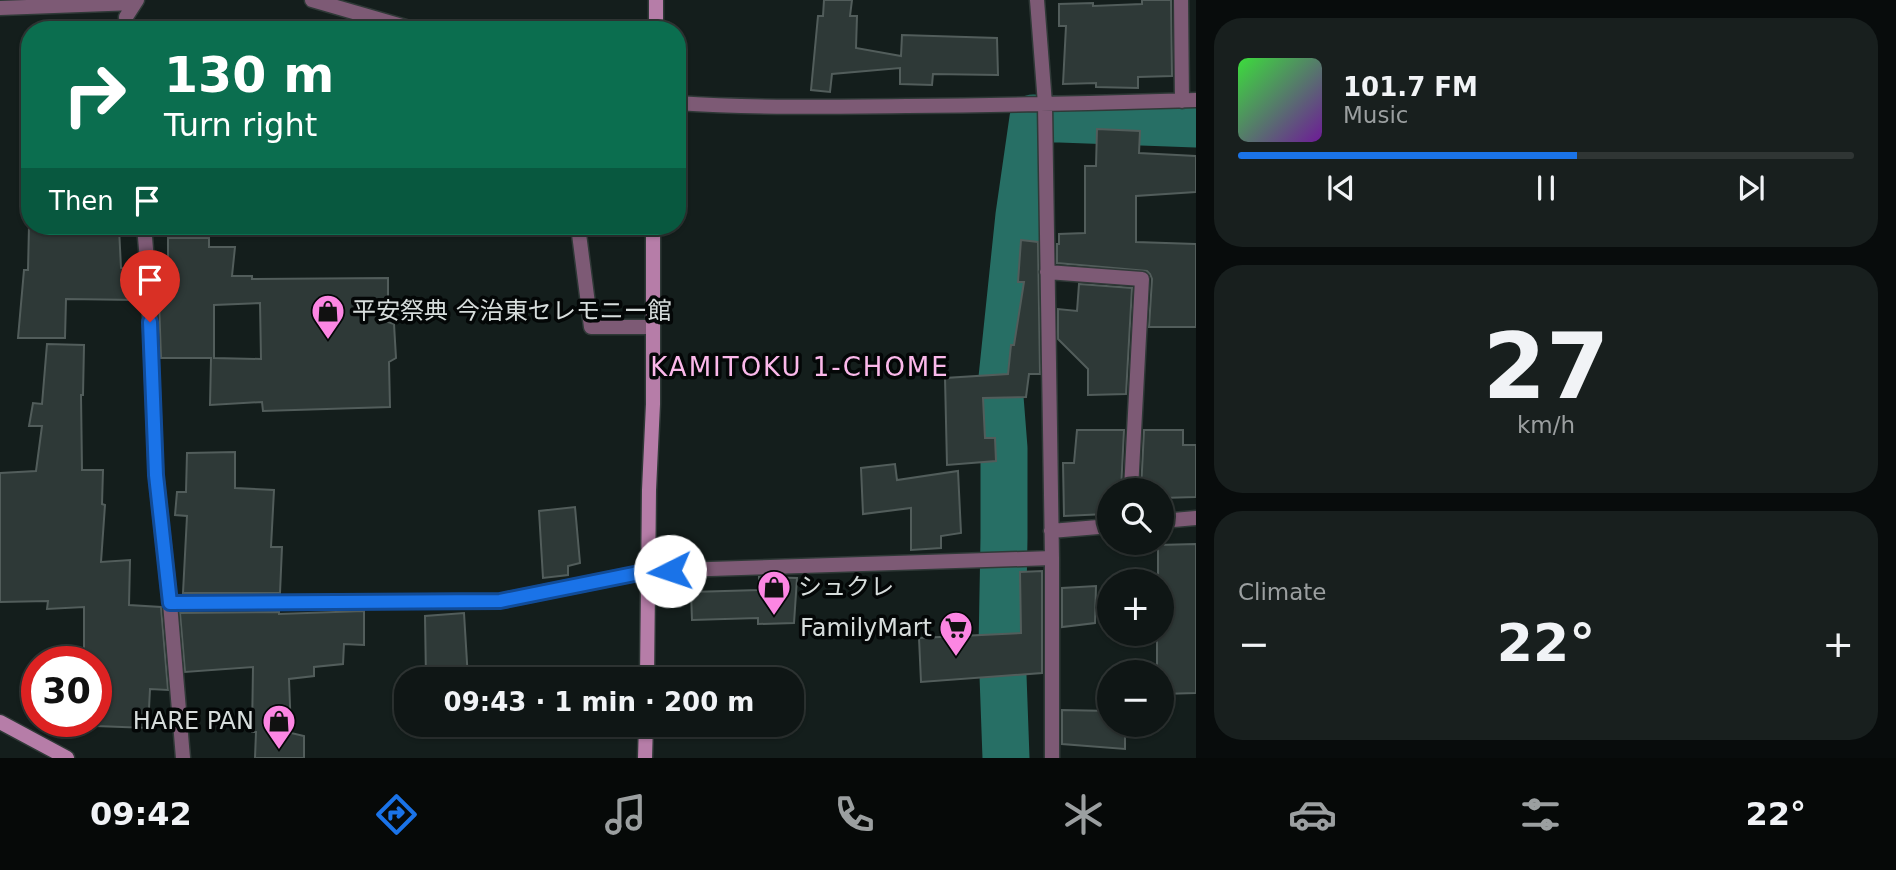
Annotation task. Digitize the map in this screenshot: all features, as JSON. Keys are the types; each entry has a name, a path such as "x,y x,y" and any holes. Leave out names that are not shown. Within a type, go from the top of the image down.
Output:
{"street":[{"path":"312,0 385,21"},
{"path":"656,0 656,21"},
{"path":"1037,0 1045,104 1052,558 1052,758"},
{"path":"686,104 796,107 1189,100 1181,0"},
{"path":"0,8 136,2"},
{"path":"126,21 136,2"},
{"path":"145,235 156,475 183,758"},
{"path":"579,235 591,327 652,327"},
{"path":"647,667 649,489 653,404 653,235"},
{"path":"1047,272 1143,279 1132,478"},
{"path":"1174,520 1196,518"},
{"path":"1051,531 1097,527"},
{"path":"170,603 500,601 649,571 1052,558"},
{"path":"0,722 67,758"},
{"path":"645,758 646,737"}],"shaded area":[{"path":"1196,106 1196,124 1049,120 1053,109"}],"building":[{"path":"824,0 852,0 850,16 857,16 856,48 901,56 902,35 997,38 998,75 933,74 932,85 900,84 900,68 832,74 830,92 811,90 818,16 823,16"},
{"path":"1142,0 1171,0 1172,76 1138,77 1138,88 1096,87 1096,83 1063,84 1066,26 1059,26 1059,4 1142,4"},
{"path":"1097,129 1140,131 1139,153 1196,156 1196,192 1136,196 1136,242 1196,244 1196,327 1149,327 1152,279 1147,271 1057,263 1059,234 1085,233 1085,166 1096,166"},
{"path":"29,235 119,235 121,268 138,271 139,300 66,299 65,338 18,338 24,270 28,270"},
{"name":"平安祭典 今治東セレモニー館","path":"168,238 209,238 209,247 235,247 232,276 252,276 252,279 388,278 388,322 394,324 396,358 389,362 390,407 263,411 262,402 210,405 211,358 161,358 158,273 168,273","holes":["260,303 261,359 214,358 214,305"]},
{"path":"1021,240 1038,242 1040,374 1029,374 1026,397 983,398 985,438 995,438 996,461 947,465 945,378 1008,374 1024,282 1018,282"},
{"path":"1079,284 1132,288 1126,394 1088,395 1088,369 1058,339 1058,309 1077,311"},
{"path":"47,344 84,345 81,395 82,470 103,470 102,504 105,505 101,562 130,560 129,605 161,607 168,690 150,689 148,728 112,727 112,646 84,646 84,607 47,609 48,601 0,602 0,473 36,471 42,426 29,426 33,403 42,404"},
{"path":"1077,430 1124,430 1122,478 1097,478 1097,514 1064,516 1063,463 1074,463"},
{"path":"1144,430 1183,430 1183,445 1196,445 1196,497 1174,498 1174,478 1142,478"},
{"path":"235,452 235,488 274,490 271,547 282,547 280,593 183,593 187,516 175,515 177,492 186,492 187,453"},
{"path":"895,464 897,480 958,471 961,533 941,536 941,548 911,550 911,508 863,514 861,468"},
{"path":"575,507 580,563 568,566 568,575 543,578 539,511"},
{"path":"1196,544 1196,693 1174,694 1174,660 1157,660 1157,646 1174,646 1174,569 1158,569 1158,555 1174,555 1174,545"},
{"path":"1042,571 1042,673 921,682 919,638 1021,633 1020,572"},
{"path":"759,577 797,578 794,623 758,624 758,618 692,620 691,592 759,590"},
{"path":"1096,586 1095,623 1062,627 1062,588"},
{"path":"364,611 364,645 344,644 343,664 314,667 314,676 289,679 291,733 304,736 304,758 255,758 256,732 252,732 253,667 185,672 180,613"},
{"path":"464,613 467,667 426,667 425,616"},
{"path":"1062,710 1097,711 1097,737 1125,737 1125,749 1062,744"}],"waterway":[{"path":"1006,758 1002,648 1004,448 1000,397 1019,215 1033,118 1196,124"}],"place":[{"name":"平安祭典 今治東セレモニー館","path":"328,341"},
{"name":"シュクレ","path":"774,617"},
{"name":"FamilyMart","path":"956,658"},
{"name":"HARE PAN","path":"279,751"}],"district":[{"name":"KAMITOKU 1-CHOME","path":"800,367"}],"route":[{"path":"150,322 156,475 170,603 500,601 649,571 670,571"}]}
